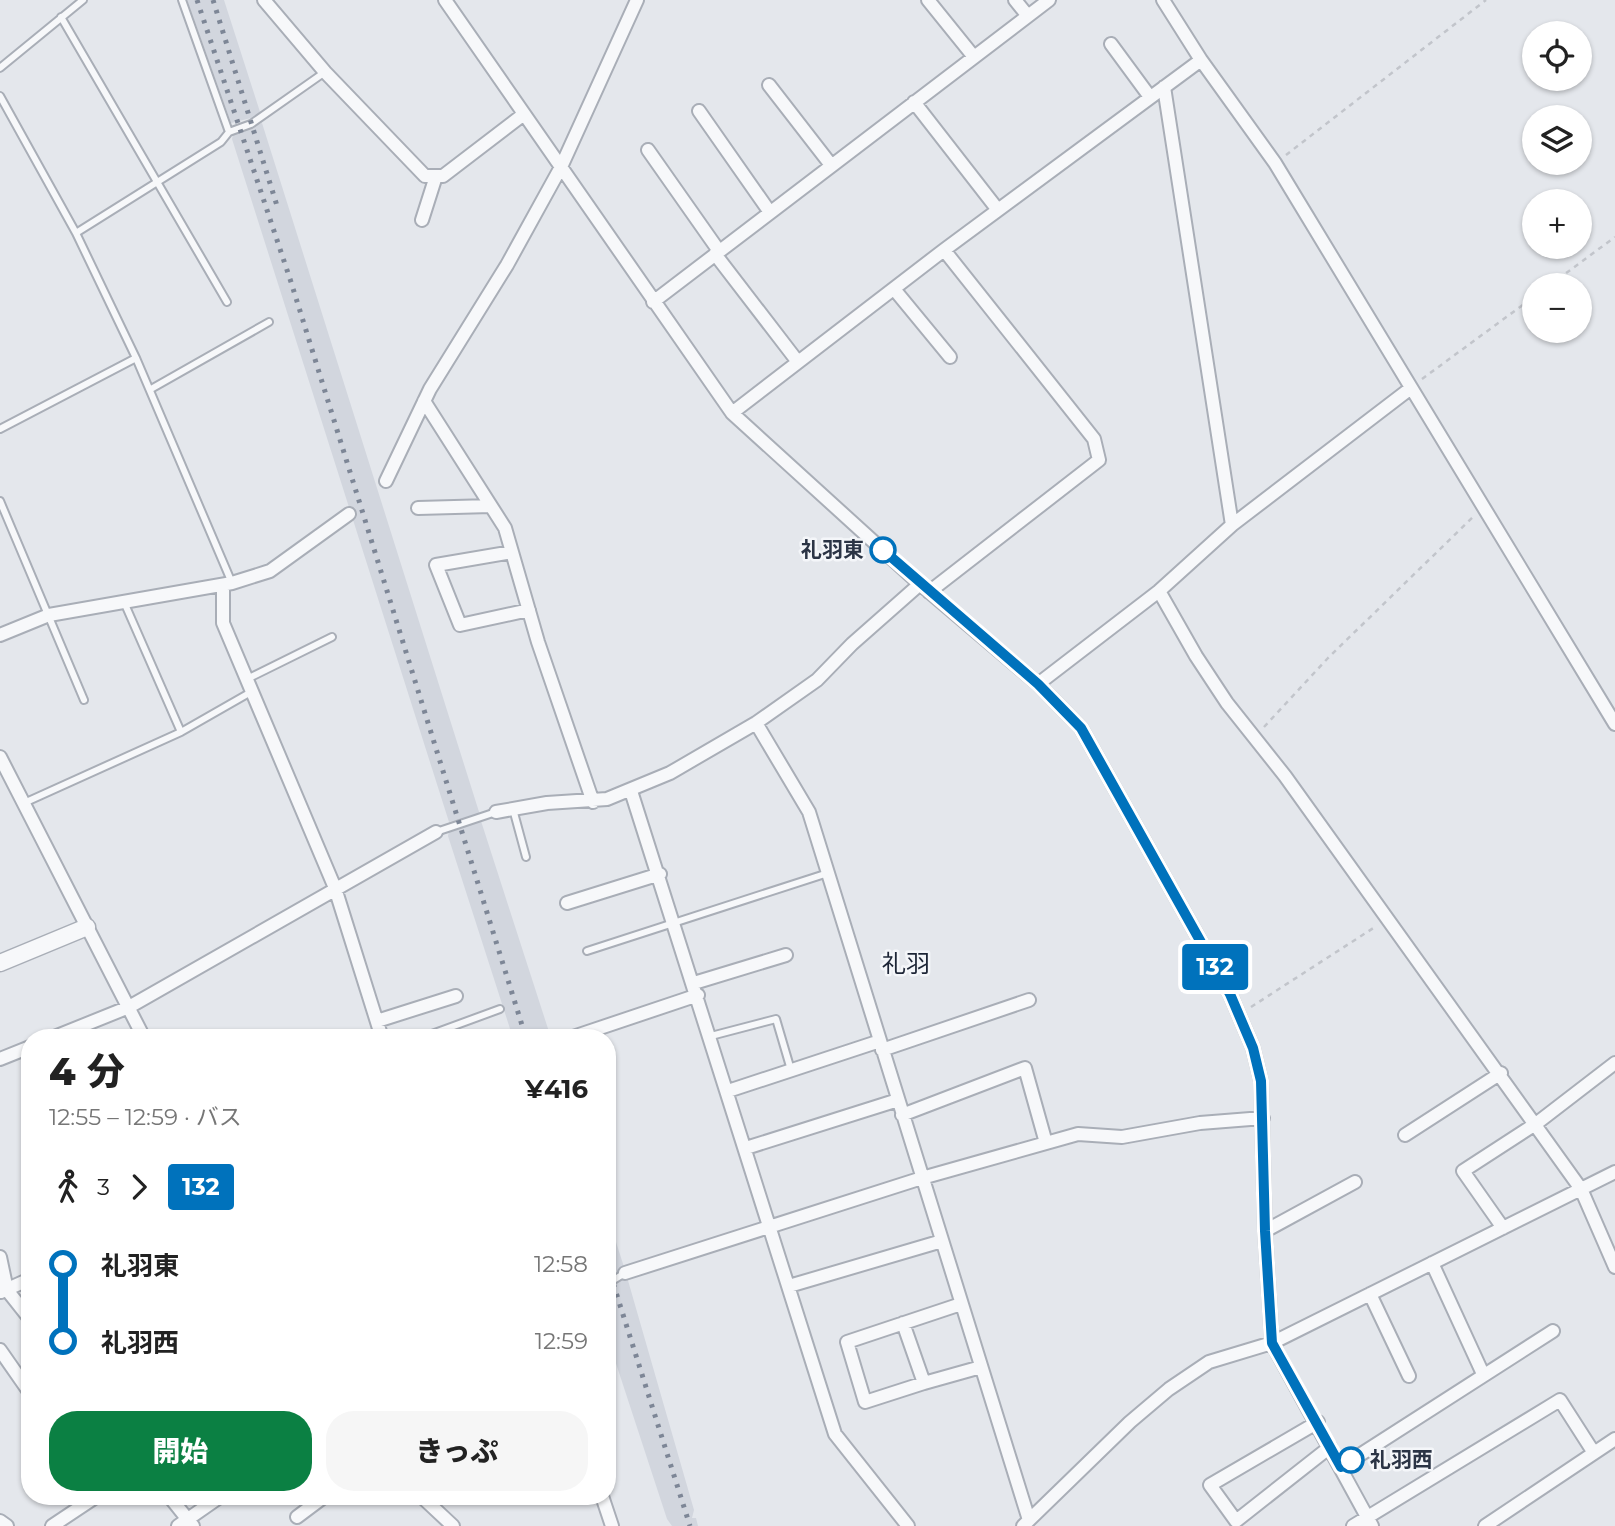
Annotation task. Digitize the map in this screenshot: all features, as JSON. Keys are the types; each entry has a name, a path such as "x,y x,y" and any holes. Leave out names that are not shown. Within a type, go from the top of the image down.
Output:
{"street":[{"path":"264,0 325,72 425,176 443,176 524,114"},
{"path":"445,0 732,413 925,588 1038,684 1081,728 1240,1014 1253,1048 1261,1081 1265,1231 1272,1343 1318,1422 1369,1521"},
{"path":"386,481 424,401 507,265 561,167 637,0"},
{"path":"928,0 974,57"},
{"path":"1015,0 1028,16"},
{"path":"653,302 1049,0"},
{"path":"1163,0 1200,60 1275,163 1615,724"},
{"path":"1111,44 1150,97"},
{"path":"732,413 944,250 1200,60"},
{"path":"769,85 831,164"},
{"path":"1164,87 1232,525"},
{"path":"914,102 998,210"},
{"path":"699,111 769,211"},
{"path":"648,150 717,252 799,362"},
{"path":"422,220 436,176"},
{"path":"496,812 513,808 593,802 631,791 670,773 756,723 817,680 852,644 925,588 1099,460 1094,439 944,250"},
{"path":"894,289 950,357"},
{"path":"1038,684 1159,591 1232,525 1411,387"},
{"path":"424,401 505,528 529,610 593,802"},
{"path":"418,508 491,506"},
{"path":"0,635 49,615 228,584 270,571 349,514"},
{"path":"512,552 436,565 460,625 529,610"},
{"path":"228,584 223,623 335,888 379,1029"},
{"path":"1159,591 1195,656 1537,1123 1581,1189 1615,1267"},
{"path":"756,723 809,813 981,1367 1026,1523 1130,1422 1168,1389 1209,1362 1272,1343 1615,1172"},
{"path":"0,757 140,1029"},
{"path":"631,791 660,874 835,1434 908,1526"},
{"path":"74,1029 128,1007 436,832"},
{"path":"567,903 660,874"},
{"path":"0,963 87,927"},
{"path":"593,1029 786,955"},
{"path":"377,1021 456,996"},
{"path":"728,1091 1029,1000"},
{"path":"0,1059 21,1051"},
{"path":"1503,1228 1463,1171 1537,1123 1615,1063"},
{"path":"902,1115 1025,1068 1046,1143"},
{"path":"1405,1135 1501,1073"},
{"path":"746,1148 898,1100"},
{"path":"625,1273 922,1178 1078,1134 1122,1137 1200,1124 1263,1118"},
{"path":"1265,1231 1355,1182"},
{"path":"789,1286 942,1241"},
{"path":"0,1257 4,1291 21,1309"},
{"path":"1432,1263 1483,1374"},
{"path":"4,1291 21,1283"},
{"path":"1370,1294 1409,1376"},
{"path":"961,1304 847,1342 865,1402 981,1367"},
{"path":"903,1323 924,1383"},
{"path":"1341,1467 1553,1331"},
{"path":"0,1350 21,1381"},
{"path":"1353,1526 1369,1521 1560,1399 1594,1453"},
{"path":"1318,1422 1210,1485 1236,1521 1330,1447"},
{"path":"1485,1526 1615,1439"},
{"path":"52,1526 84,1505"},
{"path":"174,1505 186,1524 210,1505"},
{"path":"297,1517 313,1505"},
{"path":"431,1505 453,1526"},
{"path":"605,1505 612,1526"},
{"path":"0,1521 7,1526"}],"lane":[{"path":"0,68 83,0"},
{"path":"182,0 229,132"},
{"path":"61,16 227,302"},
{"path":"76,233 221,142 229,132 251,124 325,72"},
{"path":"0,96 76,233 151,389 228,584"},
{"path":"151,389 269,322"},
{"path":"0,429 136,358"},
{"path":"0,501 84,700"},
{"path":"124,602 181,732"},
{"path":"24,803 181,732 248,686 332,637"},
{"path":"513,808 526,857"},
{"path":"436,832 496,812"},
{"path":"587,951 828,873"},
{"path":"446,1029 500,1009"},
{"path":"711,1036 776,1019 791,1070"},
{"path":"616,1278 625,1273"}],"path":[{"path":"1275,163 1486,0"},
{"path":"1566,273 1615,237"},
{"path":"1411,387 1522,306"},
{"path":"1255,738 1328,658 1484,507"},
{"path":"1240,1014 1388,918"}],"shaded area":[{"path":"187,0 224,0 260,112 255,117 231,123"},
{"path":"262,123 480,815 449,822 232,139 233,135"},
{"path":"481,821 548,1029 510,1029 448,836 449,831"},
{"path":"616,1242 625,1270 616,1274"},
{"path":"627,1277 694,1510 692,1518 696,1518 698,1526 672,1526 667,1519 616,1363 616,1283"}],"railway":[{"path":"197,0 291,282 523,1029"},
{"path":"213,0 278,209"},
{"path":"616,1292 690,1526"}],"bus line":[{"name":"132","path":"883,550 1038,684 1081,728 1230,994 1253,1048 1261,1081 1265,1231 1272,1343 1341,1467 1351,1460"}],"place":[{"name":"礼羽東","path":"883,550"},
{"name":"礼羽西","path":"1351,1460"}],"district":[{"name":"礼羽","path":"906,964"}]}
